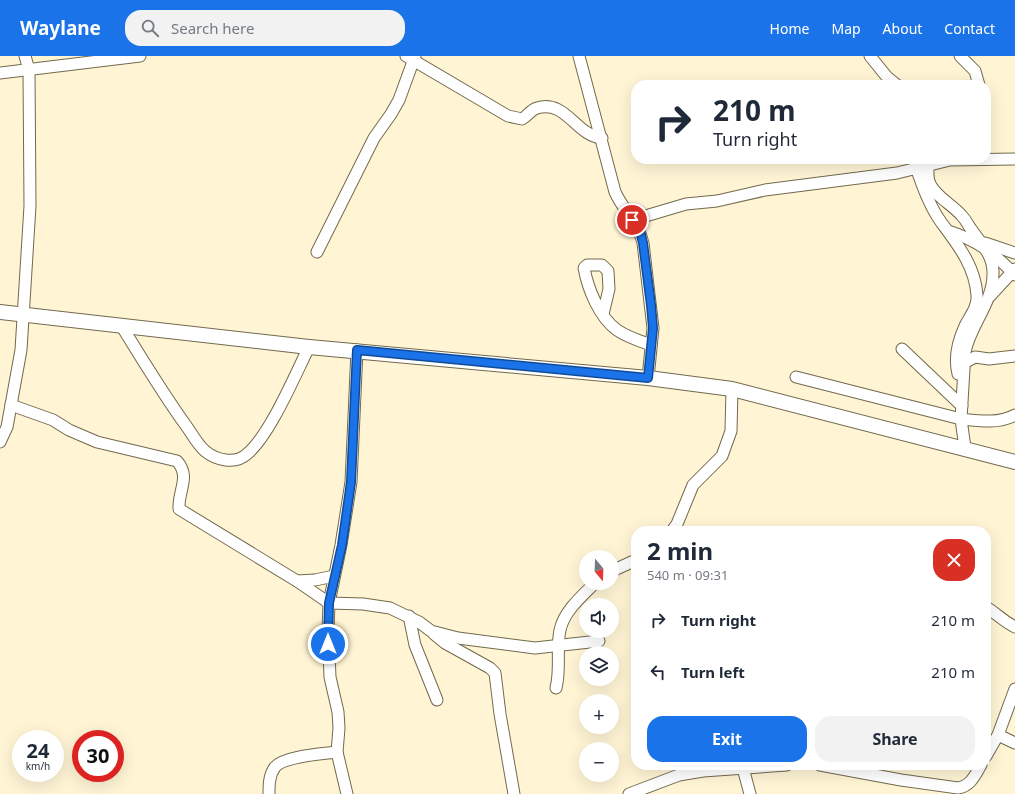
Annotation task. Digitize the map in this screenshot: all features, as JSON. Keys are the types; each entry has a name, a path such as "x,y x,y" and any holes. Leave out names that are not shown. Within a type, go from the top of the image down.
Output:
{"street":[{"path":"0,442 7,427 21,350 22,314 30,206 29,70 25,56"},
{"path":"0,74 140,56"},
{"path":"579,56 602,138 615,192 640,231 643,243 653,328 648,378"},
{"path":"870,56 892,80"},
{"path":"960,56 975,71 978,80"},
{"path":"317,252 362,161 399,100 411,57 465,92 508,116 522,119 534,109 551,108 568,114 591,135 602,138"},
{"path":"991,160 1015,160"},
{"path":"632,220 686,204 716,201 765,190 917,170 926,164"},
{"path":"928,164 930,183 935,191 963,217 991,260 993,272 988,298 967,343 964,363 961,419 965,448"},
{"path":"917,170 930,202 967,258 977,297 973,313 959,339 956,355 962,402"},
{"path":"948,230 982,244 1015,253"},
{"path":"982,244 1014,272 988,298"},
{"path":"0,312 309,347 357,350 648,378 732,389 1015,462"},
{"path":"604,314 618,330 651,345"},
{"path":"121,325 165,397 204,450 218,458 228,460 237,460 246,455 255,446 277,409 309,347"},
{"path":"902,349 962,402"},
{"path":"347,794 337,752 339,728 338,712 330,677 328,631 329,603 342,545 351,482 357,350"},
{"path":"964,363 971,358 990,359 1015,356"},
{"path":"796,377 961,419 996,420 1015,415"},
{"path":"676,526 692,485 722,456 731,431 732,389"},
{"path":"11,405 53,420 69,430 97,442 177,461 183,468 184,478 179,508 297,581 329,603 363,604 390,608 408,616 445,642 494,673 514,794"},
{"path":"619,568 631,562"},
{"path":"297,581 315,580 334,576"},
{"path":"556,688 559,668 560,630 563,619 589,590"},
{"path":"991,610 1002,621 1015,627"},
{"path":"408,616 415,645 437,700"},
{"path":"431,631 458,638 535,648 599,641"},
{"path":"991,747 998,735 1015,689"},
{"path":"998,735 1015,743"},
{"path":"269,794 269,779 274,768 280,762 337,752"},
{"path":"629,794 679,775 716,770"},
{"path":"744,770 750,794"},
{"path":"848,770 965,790 978,770"}],"route":[{"path":"328,644 329,603 342,545 351,482 357,350 648,378 653,328 651,305 642,236 632,220"}]}
